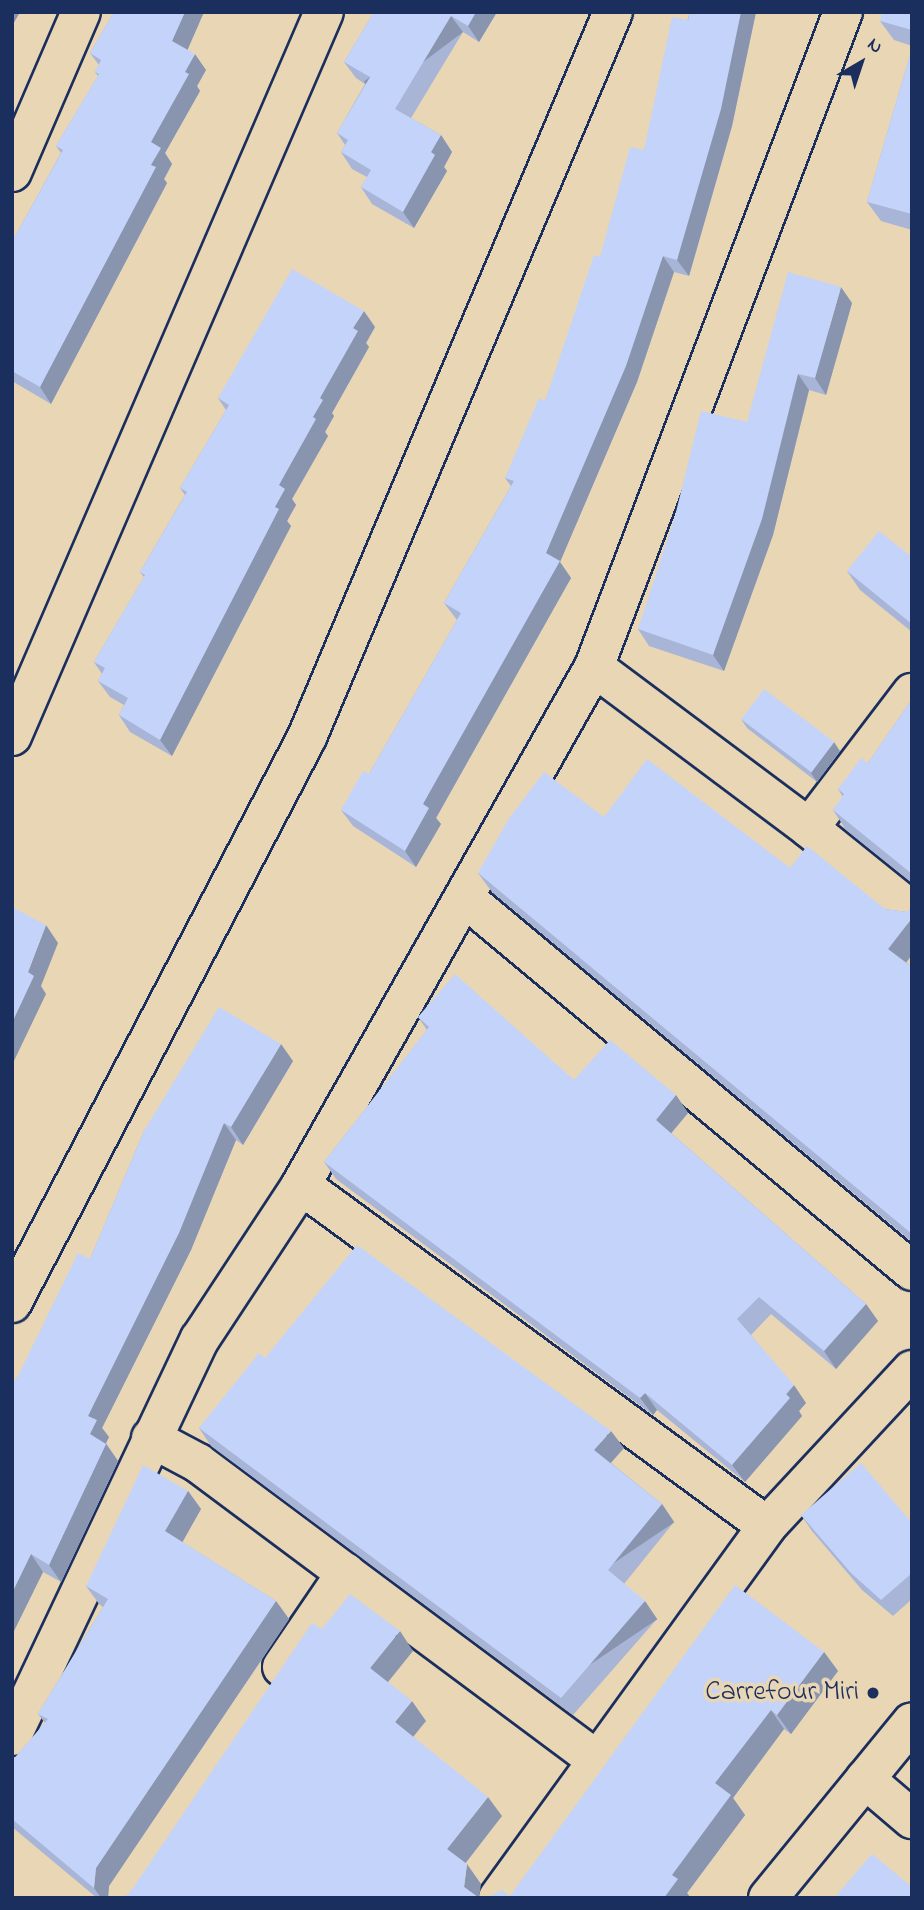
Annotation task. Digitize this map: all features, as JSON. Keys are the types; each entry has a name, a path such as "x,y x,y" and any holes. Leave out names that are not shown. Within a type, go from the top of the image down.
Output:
{"street":[{"path":"12,172 81,12"},
{"path":"12,736 324,12"},
{"path":"12,1303 307,737 612,12"},
{"path":"12,1736 200,1339 301,1185 594,667 844,12"},
{"path":"594,667 809,828 912,911"},
{"path":"809,828 912,694"},
{"path":"465,898 912,1270"},
{"path":"301,1185 767,1526"},
{"path":"498,1898 595,1759 767,1526 912,1370"},
{"path":"151,1438 198,1463 595,1759"},
{"path":"260,1701 346,1573"},
{"path":"768,1898 912,1722"},
{"path":"865,1779 912,1819"}],"building":[{"path":"114,12 185,12 172,41 195,54 185,72 189,74 151,142 161,148 151,165 156,167 40,387 12,371 12,242 63,150 56,146 99,74 95,72 101,60 90,53"},
{"path":"374,12 476,12 468,26 451,16 395,109 441,135 431,152 435,155 403,212 361,187 371,170 341,152 348,140 337,133 370,77 344,62"},
{"path":"690,12 741,12 721,109 677,260 663,256 626,366 546,553 560,561 423,804 429,808 405,851 341,810 363,771 369,774 461,613 444,603 514,481 505,478 539,398 545,401 594,255 600,257 630,147 644,150 672,17 688,20"},
{"path":"882,12 912,12 912,30 880,21"},
{"path":"912,48 912,214 867,202"},
{"path":"292,269 364,311 353,328 358,331 320,398 323,400 313,417 316,419 279,485 285,489 275,507 279,509 160,740 119,715 128,698 98,681 105,668 94,662 145,575 140,572 187,492 180,488 229,405 218,398"},
{"path":"788,272 841,287 815,378 798,374 762,519 713,655 638,629 675,516 701,411 747,422"},
{"path":"879,531 912,557 912,624 847,571"},
{"path":"764,689 834,742 811,772 741,719"},
{"path":"912,699 912,874 833,810 844,794 838,789 861,758 868,763"},
{"path":"647,759 790,868 807,846 885,909 907,912 912,905 912,918 888,949 912,967 912,1234 478,873 508,820 544,772 604,817"},
{"path":"12,907 46,925 28,972 34,976 12,1023"},
{"path":"455,974 574,1080 610,1040 676,1095 656,1120 866,1304 824,1351 759,1297 737,1319 794,1385 786,1394 790,1398 732,1465 645,1393 640,1398 324,1162 429,1027 418,1017"},
{"path":"219,1007 281,1044 231,1127 224,1123 179,1233 88,1416 97,1420 90,1434 106,1444 49,1565 31,1554 12,1593 12,1379 16,1380 78,1253 90,1259 144,1131"},
{"path":"357,1245 611,1431 594,1450 662,1504 608,1570 645,1601 561,1698 199,1428 259,1353 265,1358"},
{"path":"861,1463 912,1523 912,1573 881,1600 851,1573 801,1515"},
{"path":"143,1465 188,1491 165,1531 276,1601 96,1868 94,1888 12,1819 12,1761 48,1719 38,1714 108,1599 86,1586"},
{"path":"735,1585 824,1652 777,1715 771,1710 715,1783 731,1795 672,1875 678,1879 664,1898 486,1898 502,1890 510,1896"},
{"path":"350,1594 400,1631 370,1668 412,1701 395,1722 488,1797 447,1849 467,1864 464,1887 479,1898 123,1898 131,1891 312,1623 322,1629"},
{"path":"872,1854 912,1887 912,1898 834,1898"}],"place":[{"name":"Carrefour Miri","path":"873,1693"}]}
